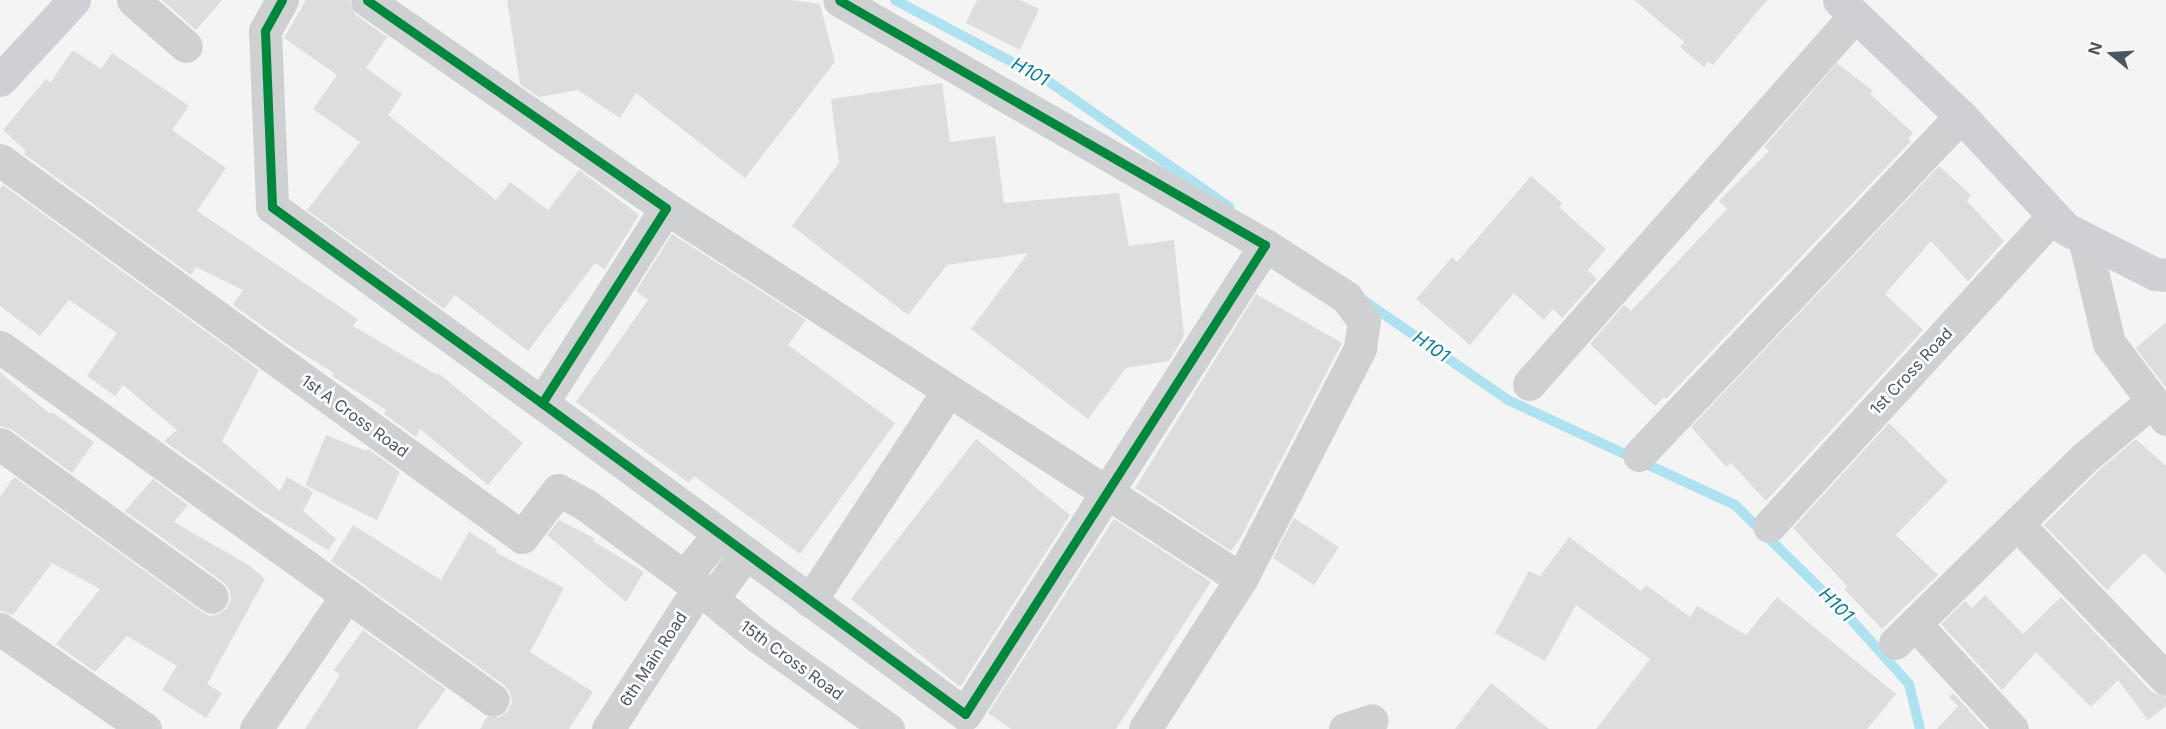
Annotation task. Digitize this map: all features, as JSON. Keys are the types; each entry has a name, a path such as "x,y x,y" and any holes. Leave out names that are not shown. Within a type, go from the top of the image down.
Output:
{"main road":[{"path":"6,65 74,0"},
{"path":"1847,7 1961,116 2066,229 2162,280"}],"street":[{"path":"133,0 186,46"},
{"path":"282,0 265,31 272,207 975,722 1109,492 1265,245"},
{"path":"367,0 666,208 1241,579"},
{"path":"839,0 1265,245 1346,297 1364,321 1360,348 1241,579 1145,729"},
{"path":"1529,384 1847,7"},
{"path":"1639,455 1961,116"},
{"name":"1st A Cross Road","path":"0,160 522,537 558,489 586,505 698,588"},
{"path":"542,404 666,208"},
{"name":"1st Cross Road","path":"1769,526 2053,216"},
{"path":"2012,729 1905,633 2084,458 2158,410 2109,343 2084,238"},
{"path":"0,347 493,700"},
{"path":"810,601 948,390"},
{"path":"0,444 212,597"},
{"path":"2017,524 2166,679"},
{"path":"698,588 719,534"},
{"path":"698,588 745,554"},
{"name":"6th Main Road","path":"608,729 698,588"},
{"name":"15th Cross Road","path":"698,588 757,636 888,729"},
{"path":"256,729 347,595"},
{"path":"0,628 145,729"}],"building":[{"path":"162,0 222,0 196,30"},
{"path":"306,0 349,0 356,15 387,37 366,68 402,94 388,115 496,200 510,182 548,210 579,170 639,215 605,269 595,263 528,351 455,295 444,309 307,210 360,142 313,109 337,75 284,38"},
{"path":"507,0 791,0 820,4 835,62 745,178 636,93 620,118 578,90 539,97 520,84"},
{"path":"977,0 1020,0 1039,9 1020,50 966,23"},
{"path":"1634,0 1767,0 1713,65 1708,62 1704,67 1680,47 1684,42"},
{"path":"73,50 101,69 112,53 189,106 172,130 226,168 197,211 358,319 353,326 437,375 438,373 523,443 488,485 420,429 416,437 384,414 386,410 332,376 334,373 290,346 233,305 243,290 196,267 191,275 24,154 26,151 3,130 46,79 50,83"},
{"path":"1837,63 1873,91 1870,94 1913,133 1908,138 1911,141 1666,399 1664,397 1655,406 1590,344 1624,305 1631,311 1727,209 1719,201 1769,151 1764,147"},
{"path":"942,83 950,142 995,136 1004,203 1119,193 1129,246 1174,240 1184,336 1169,361 1126,368 1088,419 971,329 1028,253 947,265 908,315 792,226 839,163 831,99"},
{"path":"1939,166 1971,195 1967,201 2004,241 1968,281 1931,241 1885,294 1923,330 1766,501 1731,463 1726,467 1691,427"},
{"path":"1531,176 1562,203 1559,207 1606,249 1588,270 1597,279 1562,318 1553,309 1544,320 1514,293 1470,345 1416,299 1452,257 1457,262"},
{"path":"3,185 259,370 222,441 280,491 287,477 313,492 303,511 336,539 328,550 259,509 164,441 177,430 123,385 115,396 87,376 117,333 69,300 40,336 0,306 0,189"},
{"path":"672,234 806,320 788,345 895,423 800,554 694,476 689,483 576,402 648,300 636,291"},
{"path":"1256,294 1342,343 1241,537 1231,551 1135,488"},
{"path":"2166,322 2166,388 2136,348"},
{"path":"0,372 50,414 52,412 94,442 72,473 11,429 0,426"},
{"path":"1889,423 1948,481 1896,535 1938,575 1882,629 1844,589 1847,586 1793,528"},
{"path":"326,435 366,451 368,449 400,472 377,520 305,485"},
{"path":"976,439 1070,515 960,687 851,599"},
{"path":"2136,439 2166,466 2166,575 2144,553 2107,590 2044,525 2097,472"},
{"path":"14,477 210,616 219,614 227,608 231,598 229,589 223,582 125,511 153,479 188,505 174,522 250,566 265,579 207,684 222,693 206,718 162,690 177,666 127,636 95,672 56,644 100,589 52,563 13,615 0,611 0,497"},
{"path":"1294,518 1339,547 1314,585 1273,558"},
{"path":"1114,519 1211,582 1116,729 1011,729 988,713"},
{"path":"559,520 594,538 593,541 644,572 626,602 547,535"},
{"path":"353,525 441,580 469,532 497,549 495,552 564,588 530,652 593,692 569,729 480,729 487,717 500,717 508,711 512,702 510,692 504,685 331,561"},
{"path":"1569,537 1641,591 1646,585 1690,617 1697,606 1746,635 1777,597 1896,694 1867,729 1596,729 1650,659 1576,605 1545,661 1495,633 1529,571 1540,576"},
{"path":"1985,595 2023,634 2061,597 2152,692 2166,697 2166,706 2148,720 2118,680 2091,707 2036,652 2002,690 1941,624 1965,601 1972,608"},
{"path":"363,630 446,689 417,729 305,729 340,675 334,670"},
{"path":"1491,683 1549,729 1455,729"},
{"path":"1953,693 1986,729 1937,729 1958,706 1949,697"}],"waterway":[{"name":"H101","path":"895,0 1048,81 1229,207"},
{"name":"H101","path":"1363,300 1508,400 1735,505 1848,616 1909,684 1920,729"}],"cycle path":[{"path":"282,0 265,31 272,207 542,403 666,208 367,0"},
{"path":"542,403 965,714 1265,245 839,0"}]}
